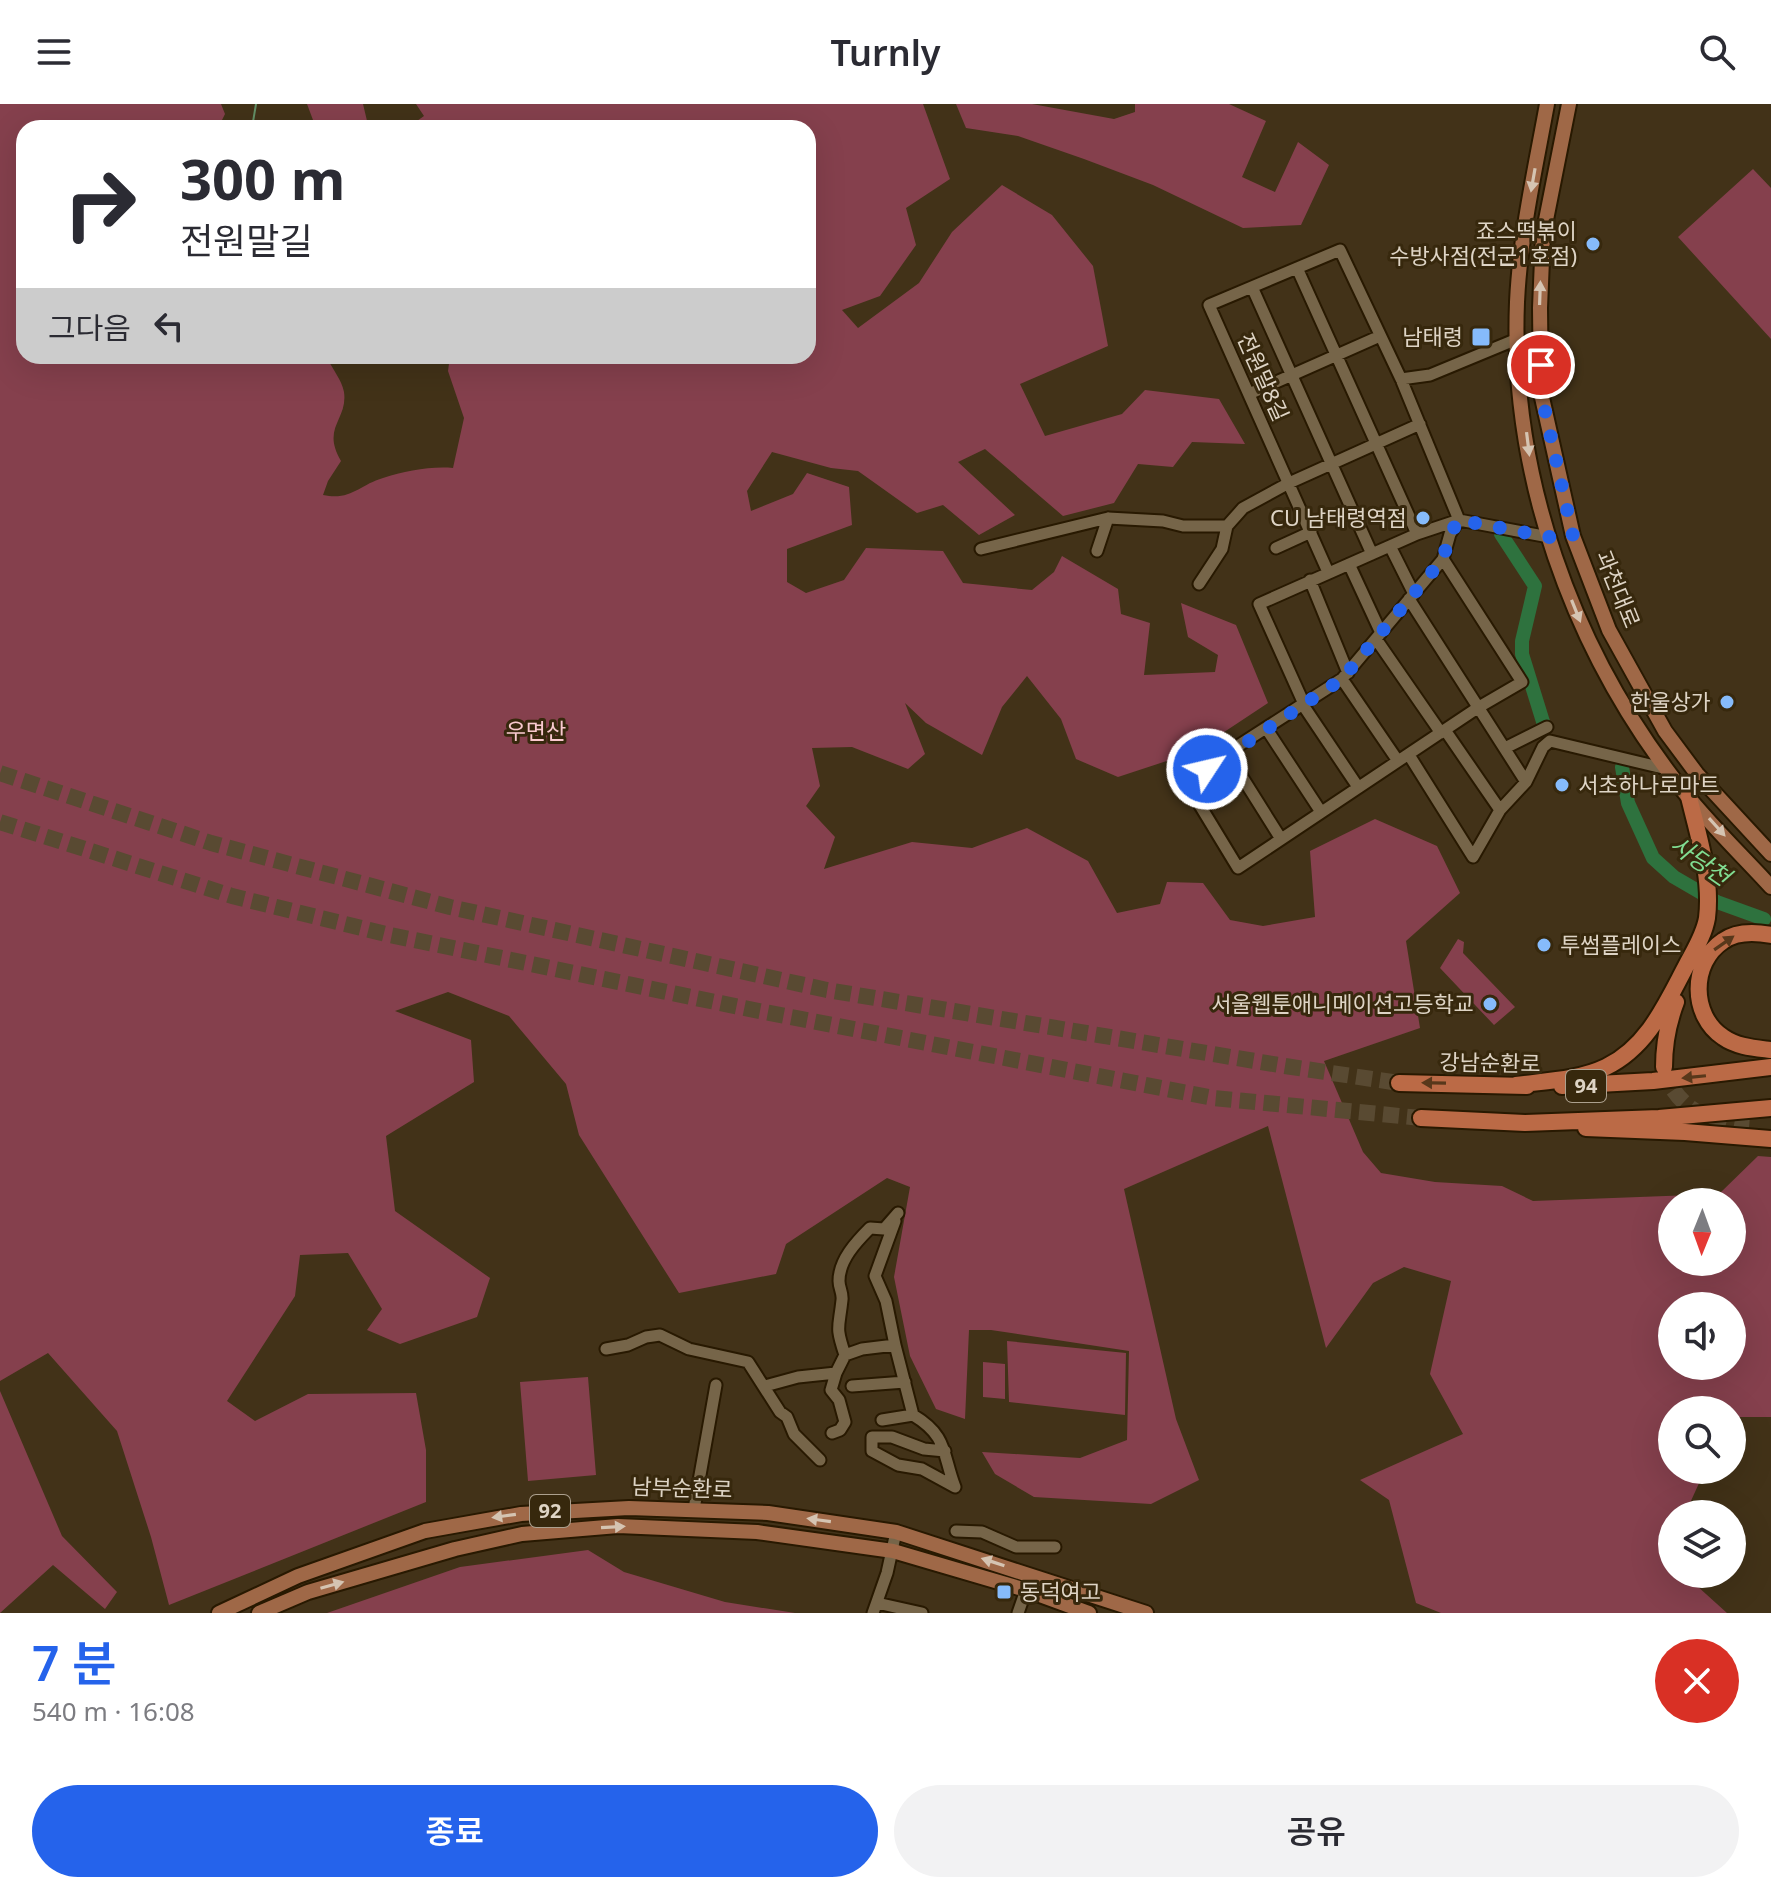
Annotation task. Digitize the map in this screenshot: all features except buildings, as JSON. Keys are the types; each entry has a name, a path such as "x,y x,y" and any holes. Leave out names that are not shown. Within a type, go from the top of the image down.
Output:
{"highway":[{"path":"1664,1067 1669,1020 1707,915 1706,870 1683,791"},
{"path":"1771,935 1747,933 1723,940 1707,959 1698,988 1704,1016 1717,1032 1739,1045 1771,1050"},
{"path":"1516,1085 1590,1072 1605,1067 1634,1048 1655,1023 1701,937"},
{"name":"강남순환로","path":"1399,1083 1573,1087 1771,1067"},
{"name":"94","path":"1421,1118 1525,1123 1659,1118 1771,1108"},
{"path":"1525,1123 1771,1139"},
{"path":"1749,1128 1771,1129"}],"main road":[{"name":"과천대로","path":"1547,104 1521,256 1517,339 1530,460 1549,537 1580,622 1604,674 1683,791 1771,887"},
{"name":"과천대로","path":"1569,104 1543,235 1540,308 1541,393 1573,536 1609,630 1665,731 1697,774 1771,854"},
{"path":"1549,537 1573,536"},
{"path":"1683,791 1697,774"},
{"name":"남부순환로","path":"219,1613 298,1576 425,1531 548,1511 629,1508 768,1513 896,1532 1146,1613"},
{"name":"남부순환로","path":"259,1613 308,1592 455,1549 533,1533 618,1526 757,1532 893,1551 1026,1590 1089,1613"}],"street":[{"path":"1372,554 1252,287 1340,250 1401,379 1459,520"},
{"path":"1297,268 1417,534"},
{"name":"전원말8길","path":"1252,287 1209,305 1328,572"},
{"path":"1249,394 1380,336"},
{"path":"1401,379 1430,375 1517,339"},
{"path":"1199,584 1222,549 1227,526 1243,508 1289,483 1420,424"},
{"path":"981,549 1108,518 1163,521 1183,526 1227,526"},
{"path":"1097,551 1108,518"},
{"path":"1358,787 1304,704 1259,604 1417,534 1459,520 1549,537"},
{"path":"1443,559 1522,682 1479,707 1238,868 1187,784 1227,753 1345,676 1443,559 1450,534 1459,520"},
{"path":"1276,548 1311,532"},
{"path":"1390,546 1411,597 1526,782"},
{"path":"1349,564 1378,636 1500,810"},
{"path":"1310,580 1345,676 1473,857 1500,810 1526,782 1543,747 1550,741 1667,769"},
{"path":"1505,748 1547,727"},
{"path":"1266,728 1321,812"},
{"path":"1227,753 1281,839"},
{"path":"845,1355 836,1327 843,1296 839,1283 842,1266 853,1247 870,1228 884,1229 898,1213 875,1276 886,1301 913,1415"},
{"path":"606,1349 660,1335 689,1349 748,1362 780,1412 787,1417 794,1434 820,1460"},
{"path":"832,1433 840,1430 845,1422 839,1400 831,1390 845,1355 862,1349 895,1345"},
{"path":"765,1386 798,1377 836,1373"},
{"path":"852,1386 905,1382"},
{"path":"694,1509 716,1385"},
{"path":"882,1420 913,1415 933,1427 945,1451 956,1489 922,1469 898,1465 872,1451 872,1437 892,1437 924,1449 945,1451"},
{"path":"956,1531 982,1532 1016,1547 1055,1547"},
{"path":"896,1532 875,1608 922,1613"},
{"path":"1018,1613 1026,1590"}],"green space":[{"name":"우면산","path":"0,104 221,104 225,114 222,120 16,120 16,364 331,364 344,392 342,410 334,432 341,461 323,495 341,496 400,473 427,468 453,468 464,418 448,371 449,364 816,364 816,120 418,120 424,116 416,104 923,104 950,179 906,208 916,245 880,296 842,310 858,328 919,283 952,232 1002,185 1052,215 1093,266 1108,346 1020,384 1045,436 1122,414 1145,390 1219,399 1245,444 1192,442 1173,467 1138,464 1114,503 1063,516 985,449 958,462 1015,515 979,535 943,505 917,513 858,471 831,468 772,452 747,491 751,511 793,494 807,473 849,487 852,525 787,549 787,582 806,593 844,580 866,548 943,551 963,583 1032,590 1054,572 1062,556 1118,589 1121,614 1150,623 1144,675 1215,672 1218,655 1188,637 1181,603 1236,625 1268,703 1194,752 1118,777 1076,759 1061,719 1027,676 1002,707 982,755 926,723 905,703 925,754 908,769 852,747 812,748 820,786 806,806 835,837 824,869 912,842 972,848 1027,828 1088,861 1117,913 1160,904 1167,882 1203,883 1230,920 1263,926 1315,917 1310,851 1375,819 1437,846 1460,893 1406,941 1420,1028 1324,1061 1363,1152 1381,1173 1435,1182 1502,1186 1533,1201 1658,1196 1658,1276 1746,1276 1746,1188 1725,1188 1758,1156 1771,1157 1771,1417 1746,1417 1746,1396 1658,1396 1658,1484 1699,1484 1691,1500 1658,1500 1658,1588 1699,1588 1727,1613 1441,1613 1416,1603 1389,1500 1360,1480 1463,1434 1430,1374 1451,1281 1404,1267 1373,1283 1326,1348 1268,1126 1124,1189 1176,1419 1199,1480 1151,1504 1034,1497 995,1474 982,1452 1080,1458 1127,1440 1129,1351 991,1330 969,1330 965,1419 936,1409 910,1356 894,1277 910,1187 887,1178 786,1244 776,1274 679,1293 579,1135 566,1084 509,1016 448,992 395,1011 471,1040 474,1082 386,1136 395,1211 490,1278 477,1317 400,1344 367,1330 382,1309 348,1253 300,1255 295,1296 227,1401 255,1421 308,1394 416,1393 426,1450 426,1502 169,1605 117,1431 48,1353 0,1381"},
{"path":"307,104 363,104 367,120 313,120"},
{"path":"956,104 1032,104 1114,119 1135,112 1135,104 1229,104 1266,121 1242,177 1275,192 1298,142 1329,165 1301,225 1243,228 1153,185 1084,159 1018,136 966,128"},
{"path":"1753,169 1771,188 1771,339 1678,237"},
{"path":"1458,939 1464,942 1463,953 1515,1007 1494,1025 1440,968"},
{"path":"1007,1341 1126,1353 1125,1415 1009,1402"},
{"path":"983,1362 1005,1364 1005,1399 983,1397"},
{"path":"588,1377 596,1475 528,1481 520,1382"},
{"path":"0,1391 62,1536 117,1592 105,1609 53,1565 0,1613"},
{"path":"588,1550 624,1572 725,1602 795,1613 327,1613 460,1567"}],"waterway":[{"path":"253,120 256,104"},
{"name":"사당천","path":"1501,534 1535,586 1522,641 1522,654 1544,725"},
{"name":"사당천","path":"1622,767 1628,803 1653,858 1674,877 1717,902 1764,919"}],"tunnel":[{"path":"0,773 211,843 450,907 827,990 1399,1083"},
{"path":"0,822 232,896 390,935 759,1011 1214,1098 1421,1118"},
{"path":"1664,1068 1676,1093 1696,1112 1721,1123 1749,1128"}],"place":[{"name":"죠스떡볶이 수방사점(전군1호점)","path":"1593,244"},
{"name":"남태령","path":"1481,337"},
{"name":"CU 남태령역점","path":"1423,518"},
{"name":"한울상가","path":"1727,702"},
{"name":"서초하나로마트","path":"1562,785"},
{"name":"투썸플레이스","path":"1544,945"},
{"name":"서울웹툰애니메이션고등학교","path":"1490,1004"},
{"name":"동덕여고","path":"1004,1592"}],"route":[{"path":"1207,769 1342,679 1443,559 1450,534 1459,520 1549,537 1573,536 1541,393 1541,365"}]}
